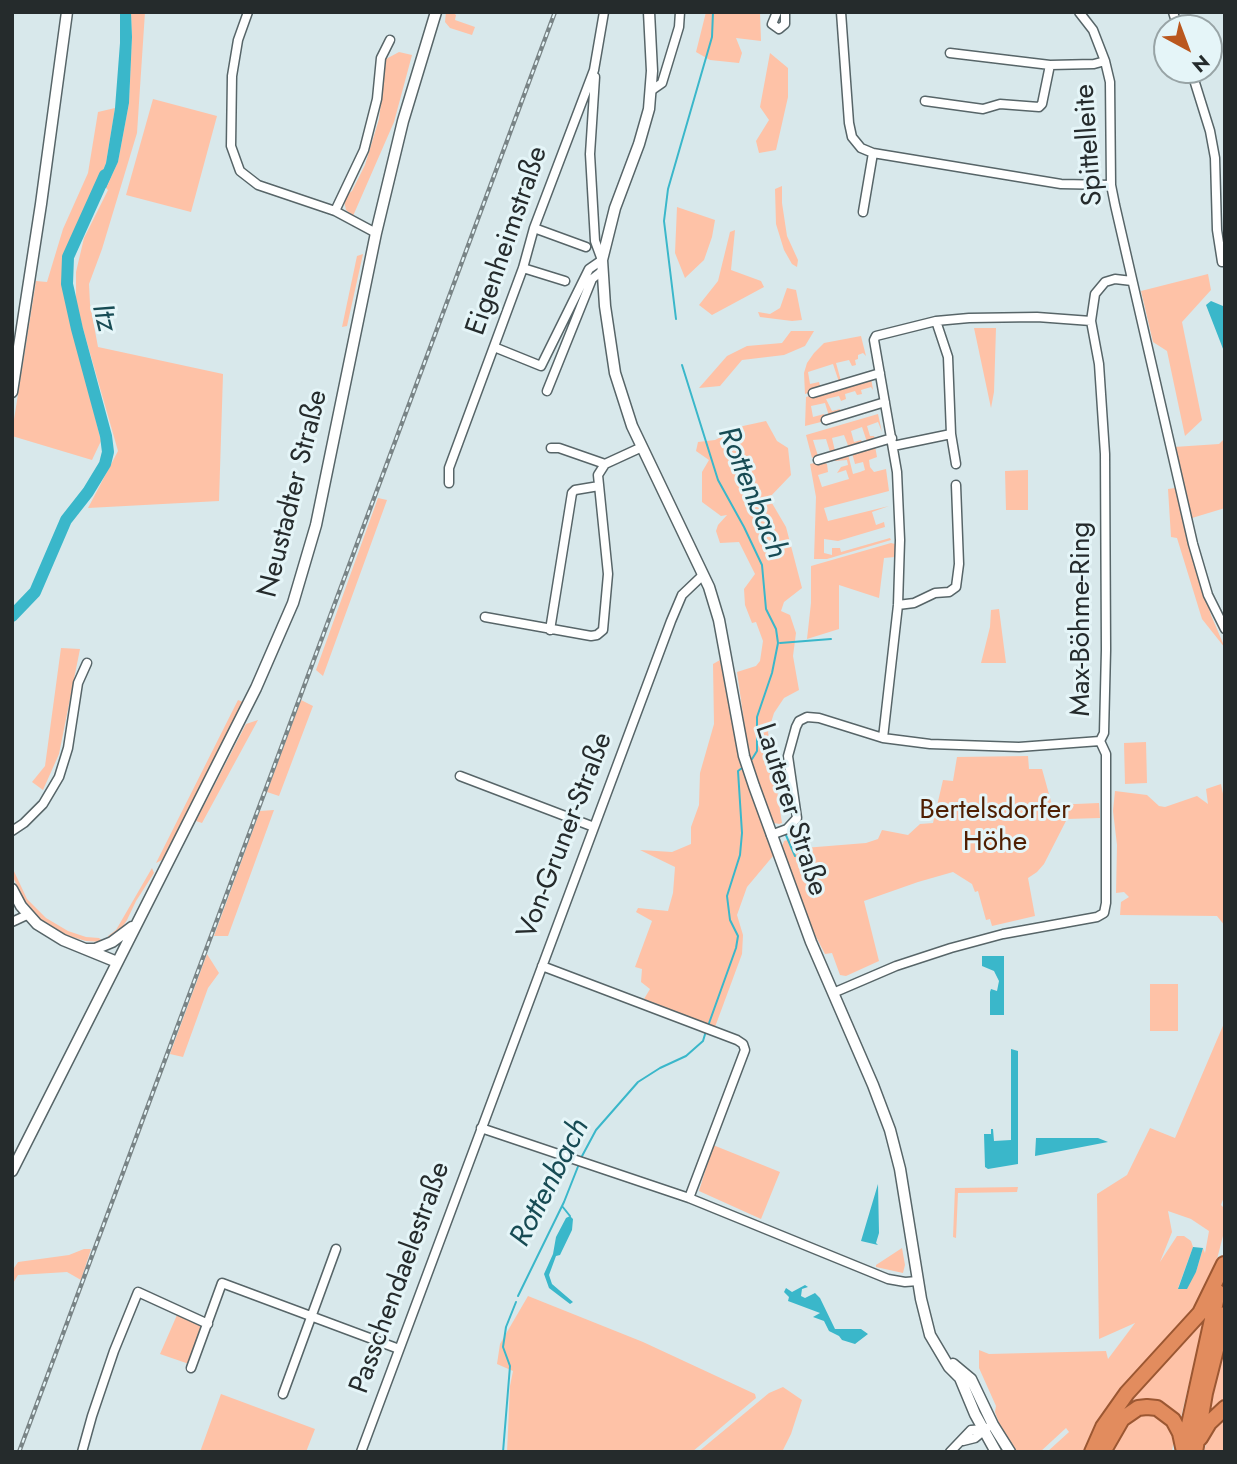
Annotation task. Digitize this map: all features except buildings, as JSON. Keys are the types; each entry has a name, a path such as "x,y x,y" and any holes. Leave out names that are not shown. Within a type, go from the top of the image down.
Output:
{"highway":[{"path":"1189,1450 1224,1262"},
{"path":"1092,1452 1103,1427 1127,1393 1200,1313 1224,1262"},
{"path":"1189,1450 1225,1314"},
{"path":"1103,1452 1122,1419 1138,1408 1147,1407 1157,1408 1173,1420 1189,1450"},
{"path":"1189,1450 1209,1423 1225,1408"}],"street":[{"path":"12,392 67,12"},
{"path":"248,12 238,40 232,76 230,140 234,159 246,178 258,185 335,211 376,233"},
{"name":"Neustadter Straße","path":"12,1171 257,688 301,578 316,525 376,233 402,121 436,12"},
{"name":"Eigenheimstraße","path":"449,483 449,468 523,268 534,228 594,70 604,12"},
{"name":"Lauterer Straße","path":"649,12 652,90 644,130 615,208 602,265 615,373 627,414 703,575 719,620 744,756 811,942 890,1130 902,1178 918,1281 930,1335 949,1367 960,1378 975,1414 1010,1452"},
{"name":"Lauterer Straße","path":"652,90 663,81 679,27 680,12"},
{"path":"777,12 771,20 779,29 785,24 785,12"},
{"path":"841,12 849,123 857,144 873,153 1061,184 1111,185"},
{"name":"Spittelleite","path":"1079,12 1093,30 1105,61 1111,103 1111,185 1193,544 1208,595 1225,629"},
{"path":"335,211 364,150 377,99 380,58 390,40"},
{"path":"950,53 1050,65 1094,64 1105,61"},
{"path":"925,101 983,109 1000,104 1039,107 1042,104 1050,65"},
{"path":"494,348 541,366 589,269 602,265 595,241 590,154 594,70"},
{"path":"1195,84 1215,158 1217,230 1222,262"},
{"path":"863,212 873,153"},
{"path":"534,228 586,247"},
{"name":"Lauterer Straße","path":"547,391 592,279 602,265"},
{"path":"523,268 565,281"},
{"name":"Max-Böhme-Ring","path":"771,835 787,829 797,818 788,756 800,721 807,717 819,718 883,738 965,746 1019,747 1100,741 1104,733 1106,650 1105,474 1100,375 1091,321 1095,294 1105,282 1115,279 1132,281"},
{"path":"883,738 898,604 899,508 892,442 874,340 876,336 936,321 989,317 1091,321"},
{"path":"936,321 948,357 951,434 956,464"},
{"path":"813,393 880,373"},
{"path":"826,419 885,402"},
{"path":"818,460 892,442 951,434"},
{"path":"485,617 592,636 601,632 605,626 608,574 598,475 605,464 642,447"},
{"path":"551,448 559,448 605,464"},
{"path":"898,604 914,603 935,593 949,592 956,587 960,564 956,485"},
{"path":"550,630 572,493 575,490 598,486"},
{"name":"Von-Gruner-Straße","path":"482,1125 680,598 703,575"},
{"path":"12,831 24,824 43,804 59,777 68,748 78,683 88,663"},
{"path":"833,993 951,948 1003,934 1102,915 1106,903 1107,799 1105,749 1100,741"},
{"path":"460,776 594,827"},
{"path":"12,889 27,915 48,931 83,949 117,961"},
{"path":"12,922 27,915"},
{"path":"83,949 95,949 112,942 138,921"},
{"path":"542,966 743,1044 744,1050 689,1198"},
{"path":"482,1125 574,1160 689,1198 888,1279 898,1282 918,1281"},
{"name":"Passchendaelestraße","path":"361,1452 482,1125"},
{"path":"283,1394 336,1249"},
{"path":"191,1368 222,1283 399,1349"},
{"path":"82,1452 114,1351 138,1292 208,1324"},
{"path":"950,1452 963,1441 978,1437 988,1427"},
{"name":"Lauterer Straße","path":"988,1427 996,1452"}],"green space":[{"path":"131,12 145,12 137,133 89,284 90,304 98,347 223,374 219,501 88,508 118,451 76,304 76,272 84,238 108,190 106,188 118,162 129,103"},
{"path":"446,12 456,15 455,20 475,27 472,35 450,28 445,22"},
{"path":"706,12 760,12 761,41 736,38 742,53 739,63 710,60 696,52"},
{"path":"399,52 412,55 394,122 353,216 346,210 344,201 365,165 379,119 386,59"},
{"path":"770,53 788,68 788,97 776,150 759,153 756,141 769,120 760,107"},
{"path":"153,99 217,116 191,212 126,195"},
{"path":"115,108 106,163 74,232 63,264 62,285 101,441 92,460 12,436 12,432 36,281 47,282 63,229 88,173 98,112"},
{"path":"782,186 787,236 798,260 797,267 792,264 784,250 776,224 775,189"},
{"path":"677,207 715,220 704,260 685,278 675,253"},
{"path":"735,230 731,270 761,281 764,287 712,315 699,305 718,281 730,232"},
{"path":"363,254 347,326 342,327 357,256"},
{"path":"1208,274 1211,290 1182,322 1202,420 1185,436 1167,351 1153,342 1141,291"},
{"path":"787,288 796,290 802,320 760,317 758,312 770,314 780,308"},
{"path":"974,328 996,328 991,408"},
{"path":"791,331 814,331 805,346 784,355 742,360 720,386 699,388 727,356 747,346 782,343"},
{"path":"861,336 866,356 863,353 858,355 856,365 852,366 849,360 836,363 841,381 839,382 833,364 808,372 810,384 819,382 821,389 805,394 804,373 814,353 824,343"},
{"path":"871,378 873,390 871,387 861,390 862,394 857,395 855,391 845,394 846,399 841,401 839,396 826,399 832,411 840,409 841,413 829,416 825,403 811,406 813,417 824,414 825,421 805,426 806,397"},
{"path":"878,414 882,432 878,422 867,426 870,436 874,436 875,440 867,442 862,427 851,431 854,442 861,440 863,444 849,448 844,435 832,438 835,451 830,452 826,439 813,440 818,456 812,458 806,435"},
{"path":"766,421 777,441 788,448 791,475 769,498 786,527 802,588 784,602 781,611 790,615 796,633 793,656 799,690 784,698 774,713 768,732 782,823 779,824 774,823 766,806 748,749 737,672 756,666 760,661 763,641 756,622 752,623 745,605 744,589 755,574 739,542 720,543 716,531 727,515 721,516 702,502 702,472 709,460 696,451 698,442 715,440 743,426"},
{"path":"1225,438 1225,508 1192,518 1174,447 1219,444"},
{"path":"875,446 877,457 869,460 870,467 874,472 886,469 889,491 824,508 828,521 889,506 872,512 876,525 884,522 885,527 838,541 824,539 824,553 832,555 832,548 840,548 841,552 890,538 891,540 827,559 814,559 816,497 810,464 822,461 827,464 828,472 818,475 822,487 849,479 846,470 837,473 841,467 848,465 847,460 835,461 834,458 848,454 853,474 860,472 865,470 863,462 855,464 852,453"},
{"path":"1028,470 1028,510 1006,510 1005,471"},
{"path":"1175,488 1211,615 1225,648 1202,619 1177,538 1171,537 1168,489"},
{"path":"378,498 387,500 323,676 316,670"},
{"path":"895,544 895,557 884,558 879,598 839,585 839,629 807,639 811,566"},
{"path":"999,609 1006,663 981,663 990,627 991,610"},
{"path":"61,648 80,649 59,754 43,790 32,782 45,766"},
{"path":"720,660 739,761 773,856 747,887 737,915 743,935 742,954 715,1027 644,999 650,989 641,982 642,969 635,967 652,921 636,912 638,908 668,911 673,893 675,867 640,850 672,852 691,844 691,827 699,805 700,773 714,724 713,664"},
{"path":"238,700 243,702 162,860 156,863"},
{"path":"301,700 313,706 279,796 267,792"},
{"path":"258,720 202,823 196,821 246,724"},
{"path":"1146,742 1147,783 1125,784 1124,743"},
{"name":"Bertelsdorfer Höhe","path":"1028,756 1029,769 1042,769 1052,805 1099,803 1100,818 1067,819 1044,864 1028,878 1035,916 992,926 990,919 986,920 978,891 975,892 972,884 953,872 918,882 864,901 879,961 846,976 840,975 832,953 825,954 811,927 789,870 782,847 784,841 794,838 798,851 804,848 866,843 878,839 882,830 908,835 920,824 933,823 943,780 953,781 957,757"},
{"path":"1221,784 1225,804 1225,926 1217,916 1120,915 1121,902 1129,897 1124,892 1116,893 1117,845 1113,811 1115,791 1147,795 1159,806 1165,807 1197,796 1208,804 1206,789"},
{"path":"274,810 228,936 214,936 260,811"},
{"path":"12,867 27,899 46,918 68,931 99,938 104,942 69,936 43,922 24,900 12,875"},
{"path":"152,868 154,873 127,920 110,941 108,936 116,930"},
{"path":"207,954 219,973 208,988 183,1057 170,1054"},
{"path":"1150,984 1178,984 1178,1031 1150,1031"},
{"path":"1225,1021 1225,1194 1221,1205 1225,1209 1225,1228 1214,1271 1190,1318 1102,1417 1083,1452 1047,1452 1069,1432 1066,1428 1040,1452 1017,1452 1001,1429 995,1412 996,1406 979,1368 979,1350 989,1354 1106,1351 1108,1359 1135,1323 1099,1339 1097,1194 1127,1175 1150,1128 1175,1138","holes":["1168,1211 1191,1219 1209,1231 1205,1253 1203,1248 1196,1272 1178,1288 1193,1247 1191,1241 1184,1236 1177,1236 1160,1262 1172,1232"]},
{"path":"713,1145 780,1172 761,1219 699,1191"},
{"path":"1018,1187 1017,1192 958,1193 956,1238 953,1237 955,1188"},
{"path":"902,1248 905,1265 903,1273 876,1267 876,1265"},
{"path":"91,1249 81,1280 67,1272 18,1275 12,1285 12,1271 18,1262 69,1255"},
{"path":"528,1296 643,1342 755,1394 756,1398 692,1452 507,1452 513,1371 497,1364 500,1344"},
{"path":"177,1315 204,1326 189,1364 160,1354"},
{"path":"1202,1319 1204,1321 1180,1421 1166,1405 1154,1402 1120,1412 1128,1399"},
{"path":"1225,1336 1225,1403 1206,1417"},
{"path":"783,1387 802,1400 782,1452 698,1452 769,1393"},
{"path":"221,1394 315,1429 306,1452 200,1452"},
{"path":"1139,1413 1150,1413 1167,1421 1174,1437 1172,1452 1110,1452 1129,1420"},
{"path":"1225,1413 1225,1452 1204,1452 1211,1426"}],"water":[{"path":"120,12 131,12 129,103 118,162 106,188 96,188 106,163 115,108"},
{"path":"1211,301 1223,306 1225,311 1225,354 1206,305"},
{"path":"982,956 1004,956 1004,1015 990,1015 990,992 991,989 997,991 999,981 994,971 982,966"},
{"path":"1011,1049 1018,1051 1018,1164 988,1169 985,1167 984,1134 991,1134 993,1129 994,1141 1011,1140"},
{"path":"1036,1138 1098,1138 1108,1142 1035,1156"},
{"path":"878,1184 879,1233 876,1243 878,1245 861,1241"},
{"path":"570,1216 573,1219 572,1230 560,1255 556,1256 549,1275 552,1284 573,1302 570,1304 549,1288 544,1274 553,1254 556,1237 566,1218"},
{"path":"1193,1247 1203,1248 1196,1272 1187,1289 1178,1289"},
{"path":"805,1285 808,1287 802,1289 801,1296 805,1298 815,1293 835,1329 861,1329 868,1334 855,1344 842,1340 829,1331 824,1321 813,1317 820,1313 788,1301 789,1297 784,1292 786,1288 792,1292"}],"waterway":[{"name":"Rottenbach","path":"676,319 664,221 668,189 712,37 713,12"},
{"name":"Itz","path":"12,616 35,592 66,520 88,492 105,464 108,452 67,284 68,257 105,175"},
{"name":"Rottenbach","path":"682,365 718,480 762,565 766,609 776,629 778,643 772,673 757,717 757,751 752,759"},
{"path":"780,643 831,639"},
{"name":"Rottenbach","path":"708,1026 738,936 730,920 727,896 740,855 742,833 738,771 742,768"},
{"name":"Rottenbach","path":"785,833 795,856"},
{"name":"Rottenbach","path":"581,1158 596,1130 638,1082 686,1056 703,1041 706,1031"},
{"name":"Rottenbach","path":"518,1296 564,1202 579,1164"},
{"path":"562,1206 570,1216"},
{"name":"Rottenbach","path":"503,1452 510,1366 503,1347 506,1327 516,1302"}],"railway":[{"path":"19,1452 555,12"}]}
